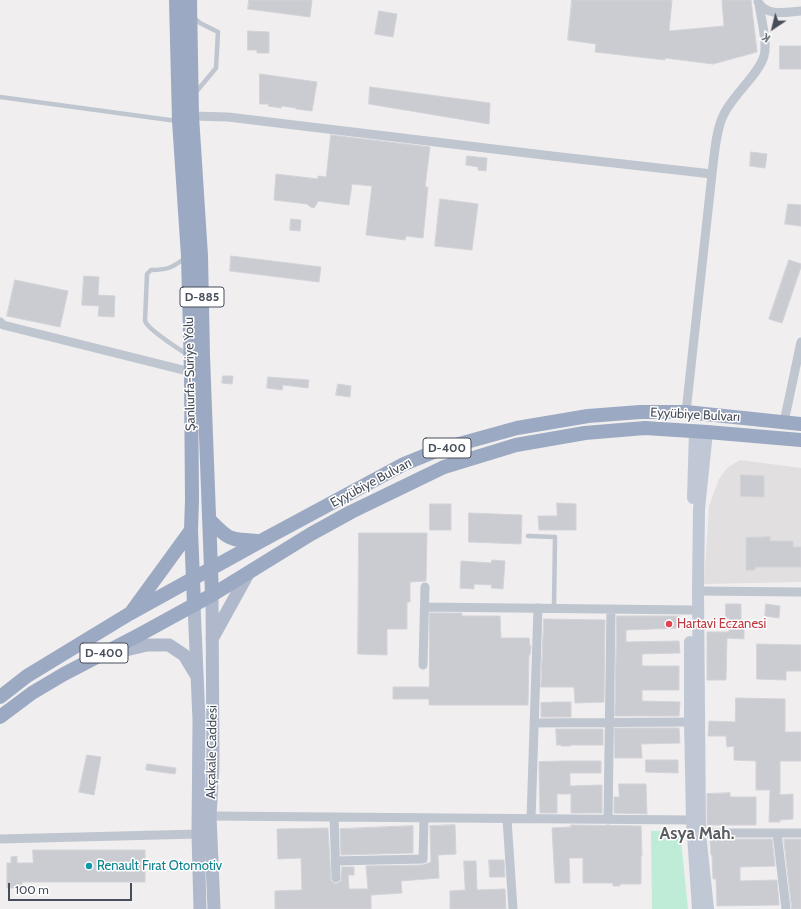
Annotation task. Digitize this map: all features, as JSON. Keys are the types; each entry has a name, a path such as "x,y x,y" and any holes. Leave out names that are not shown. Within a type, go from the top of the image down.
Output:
{"highway":[{"name":"Şanlıurfa-Suriye Yolu","path":"176,0 179,121 188,256 192,500 190,530 194,605"},
{"name":"Şanlıurfa-Suriye Yolu","path":"190,6 192,116 201,256 203,356 212,595"},
{"name":"Eyyübiye Bulvarı","path":"130,614 404,464 442,449 482,436 517,428 588,416 640,412 686,412 801,424"},
{"name":"Eyyübiye Bulvarı","path":"212,595 351,512 444,467 516,445 585,433 645,428 701,431 801,440"},
{"path":"209,519 225,535 236,540 261,541"},
{"path":"130,614 190,530"},
{"name":"D-400","path":"0,718 32,693 212,595"},
{"name":"D-400","path":"0,697 27,676 130,614"}],"main road":[{"path":"701,431 698,591 700,833 708,909"},
{"path":"698,909 692,820 690,722 691,610 701,431"},
{"path":"211,641 249,572"},
{"name":"Akçakale Caddesi","path":"212,595 211,641 213,766 210,816 214,909"},
{"name":"Akçakale Caddesi","path":"194,605 199,720 198,834 200,909"},
{"path":"97,657 147,645 169,645 184,655 197,676"}],"street":[{"path":"758,2 763,8 772,12 801,11"},
{"path":"686,412 717,139 723,114 758,68 764,56 764,42 758,2"},
{"path":"192,116 228,117 712,174"},
{"path":"1,323 191,372"},
{"path":"784,422 801,342"},
{"path":"423,665 425,587"},
{"path":"698,591 801,592"},
{"path":"425,607 691,610"},
{"path":"531,819 538,608"},
{"path":"608,820 611,609"},
{"path":"534,724 690,722"},
{"path":"210,816 692,820"},
{"path":"334,817 336,878"},
{"path":"335,861 423,859 424,818"},
{"path":"507,819 513,909"},
{"path":"700,833 801,833"},
{"path":"777,833 786,909"},
{"path":"0,840 198,834"}],"lane":[{"path":"190,6 197,21 218,32 216,68 198,87 192,100"},
{"path":"0,97 179,121"},
{"path":"188,256 171,268 166,270 151,270 147,274 144,322 146,325 190,356"},
{"path":"528,536 555,537 554,608"}],"shaded area":[{"path":"740,460 801,468 801,582 704,584 709,506 719,479 727,468"}],"green space":[{"path":"651,831 680,831 688,909 652,909"}],"building":[{"path":"249,0 312,0 310,17 248,9"},
{"path":"572,0 672,0 669,31 724,26 722,0 751,0 757,52 713,64 595,52 596,44 568,40"},
{"path":"379,11 397,14 393,37 375,34"},
{"path":"248,31 269,32 269,53 257,53 257,50 248,50"},
{"path":"780,46 801,46 801,69 780,69"},
{"path":"260,74 317,82 312,111 282,106 281,108 268,106 269,104 260,104"},
{"path":"370,87 490,103 489,124 369,104"},
{"path":"331,135 430,147 425,187 428,187 423,238 406,236 405,240 366,235 372,186 352,184 349,205 318,201 315,207 312,208 307,204 274,200 276,174 318,179 318,176 326,177"},
{"path":"751,152 767,154 765,168 750,166"},
{"path":"467,156 487,158 486,171 478,170 478,167 466,165"},
{"path":"440,199 478,204 472,250 435,246"},
{"path":"788,204 801,205 801,226 785,224"},
{"path":"291,219 301,220 300,231 290,230"},
{"path":"231,256 321,267 319,282 230,271"},
{"path":"789,260 801,264 801,267 782,323 769,319"},
{"path":"84,276 99,277 98,295 115,296 114,317 98,316 99,306 82,305"},
{"path":"15,280 68,291 60,327 7,316"},
{"path":"223,376 233,376 232,384 222,383"},
{"path":"268,377 309,380 308,388 283,385 282,390 267,388"},
{"path":"338,384 351,386 350,397 336,395"},
{"path":"741,475 764,476 764,497 741,496"},
{"path":"557,503 576,504 576,530 539,530 538,516 557,516"},
{"path":"430,504 451,504 451,530 430,530"},
{"path":"469,513 522,515 521,544 469,542"},
{"path":"359,533 427,533 426,581 410,582 410,602 407,602 407,629 387,629 387,655 358,654"},
{"path":"770,537 770,541 793,541 793,547 801,547 801,567 755,567 755,570 746,570 746,538"},
{"path":"492,560 505,561 503,589 491,588 492,585 474,584 474,589 460,588 461,561 491,563"},
{"path":"726,604 741,604 741,626 744,629 744,639 727,638 726,680 707,680 707,632 729,632 729,618 726,618"},
{"path":"766,604 780,606 779,618 765,616"},
{"path":"430,613 462,613 462,616 500,616 501,638 529,638 531,646 529,655 528,705 429,705 429,699 393,699 393,687 429,687"},
{"path":"617,616 679,616 679,628 626,630 626,642 679,641 680,653 642,654 642,666 679,666 679,690 642,690 642,701 680,702 679,716 615,716"},
{"path":"544,619 605,620 604,702 575,703 574,687 541,687"},
{"path":"757,644 801,645 801,671 786,671 786,680 757,679"},
{"path":"736,698 785,699 785,732 801,732 801,761 780,761 780,795 793,794 793,819 780,820 780,822 769,822 770,790 756,790 756,761 734,760 734,746 727,747 726,736 708,736 709,721 735,722"},
{"path":"571,702 571,717 541,717 541,703"},
{"path":"615,728 679,728 680,743 641,744 642,758 615,758"},
{"path":"556,729 603,729 603,745 557,745"},
{"path":"87,755 101,757 94,795 79,792"},
{"path":"646,760 678,760 678,773 646,772"},
{"path":"601,761 601,773 570,773 570,786 602,785 602,813 571,813 571,794 557,794 557,813 540,813 539,762"},
{"path":"147,764 176,768 175,774 146,770"},
{"path":"619,784 646,784 647,814 614,813 614,797 619,797"},
{"path":"730,793 730,797 756,797 756,825 707,825 707,794"},
{"path":"455,825 456,854 438,855 439,878 401,881 402,893 371,895 371,909 275,909 275,891 302,890 301,858 278,859 277,829 328,828 331,881 336,884 341,881 342,867 354,867 354,875 348,875 349,889 368,889 366,866 423,865 431,862 430,826"},
{"path":"571,825 641,826 641,884 620,884 620,886 613,886 613,883 583,883 583,858 569,858 570,883 555,883 552,828 571,827"},
{"path":"413,826 413,853 341,855 340,829"},
{"path":"772,839 775,866 740,867 740,881 777,880 779,905 717,906 716,879 713,879 710,840"},
{"path":"784,839 801,839 801,909 792,909"},
{"name":"Renault Fırat Otomotiv","path":"33,850 145,850 145,882 22,882 22,888 7,888 7,863 11,863 11,857 17,856 17,863 33,863"},
{"path":"489,860 504,860 505,877 490,877"},
{"path":"464,861 476,861 477,890 505,889 506,909 450,909 450,891 465,890"}],"place":[{"name":"Hartavi Eczanesi","path":"669,624"},
{"name":"Renault Fırat Otomotiv","path":"89,866"}],"district":[{"name":"Asya Mah.","path":"697,834"}]}
